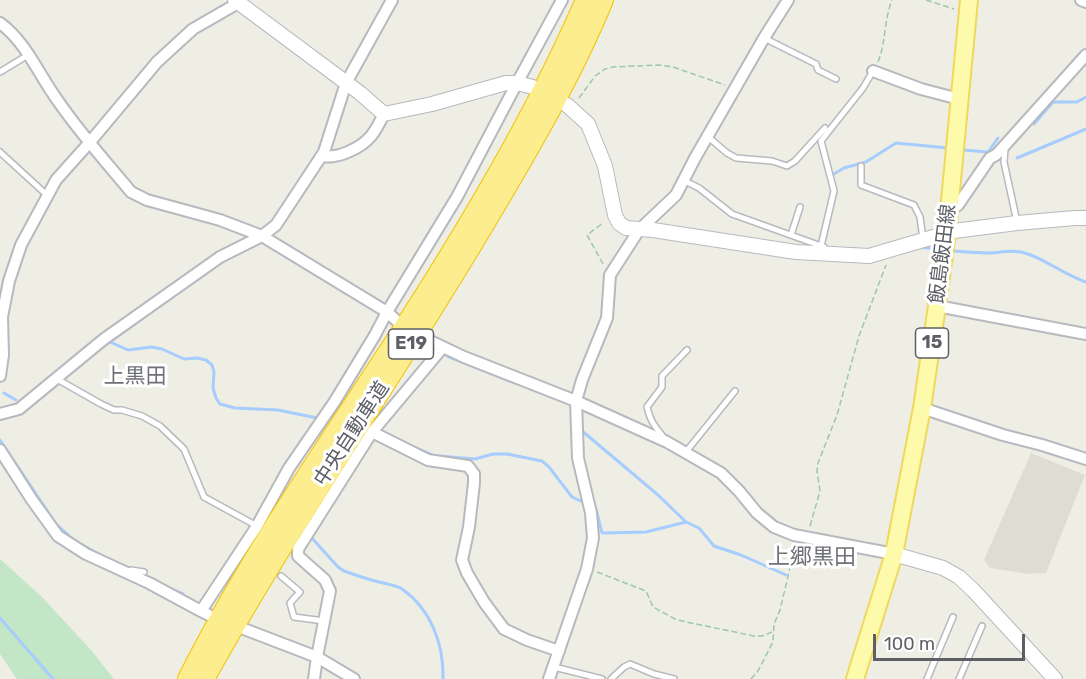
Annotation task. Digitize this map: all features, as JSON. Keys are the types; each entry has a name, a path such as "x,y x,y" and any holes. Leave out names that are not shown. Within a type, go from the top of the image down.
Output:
{"highway":[{"name":"中央自動車道","path":"188,679 237,590 285,510 401,333 495,179 546,83 586,0"},
{"name":"中央自動車道","path":"204,679 237,619 298,519 449,284 517,169 565,80 603,0"}],"main road":[{"name":"飯島飯田線","path":"856,679 894,554 921,408 949,211 968,6"}],"street":[{"path":"0,414 19,409 104,339 220,257 262,236 276,225 322,156 346,83 392,0"},
{"path":"0,450 58,536 86,554 205,613 289,468 335,401 457,197 562,0"},
{"path":"549,679 587,569 593,538 591,513 578,458 576,401 607,318 610,275 639,230 676,195 707,136 788,0"},
{"path":"1081,0 1086,2"},
{"path":"0,376 3,355 2,317 9,280 21,245 56,180 157,62 193,29 238,1 360,93 384,114"},
{"path":"0,23 10,30 58,101 131,192 147,200 220,220 262,236 387,312 397,321"},
{"path":"949,211 958,206 990,158 996,155 1086,55"},
{"path":"873,71 921,89 959,99"},
{"path":"384,114 506,84 517,83 533,87"},
{"path":"569,107 588,124 605,166 615,215 619,223 626,228 796,252 869,256 954,231 1086,218"},
{"path":"322,156 342,154 365,142 384,114"},
{"path":"937,306 1086,334"},
{"path":"426,339 464,357 576,401 666,442 721,473 757,513 774,527 806,538 894,554 943,568 959,577 973,590 1055,679"},
{"path":"314,679 330,591 325,580 298,556 298,549 372,432 442,347"},
{"path":"921,408 1086,459"},
{"path":"372,432 428,460 468,466 474,474 474,483 469,527 462,560 466,573 504,629 559,651"},
{"path":"244,629 317,657 354,679"}],"lane":[{"path":"764,38 816,64 818,70 836,79"},
{"path":"0,72 28,55"},
{"path":"821,246 834,191 821,141 863,88 873,71"},
{"path":"707,136 736,158 772,161 787,166 795,161 825,128"},
{"path":"1006,144 1004,162 1017,223"},
{"path":"0,152 48,196"},
{"path":"861,166 861,185 914,205 920,217 923,240"},
{"path":"683,180 699,188 732,214 847,256"},
{"path":"791,235 800,207"},
{"path":"666,442 650,419 647,407 662,387 662,376 687,351"},
{"path":"56,378 114,410 142,416 160,426 184,450 204,497 257,526"},
{"path":"685,453 735,391"},
{"path":"117,569 144,572"},
{"path":"281,576 300,592 290,603 294,617 324,621"},
{"path":"927,679 953,617"},
{"path":"958,679 982,626"},
{"path":"611,679 630,664 674,679"},
{"path":"554,667 602,679"}],"path":[{"path":"873,71 884,45 887,12 892,0"},
{"path":"926,0 968,6"},
{"path":"569,107 595,76 613,67 660,65 673,67 735,88"},
{"path":"603,223 587,235 610,275"},
{"path":"751,679 769,653 773,642 772,632 780,610 795,548 806,538 820,491 818,463 837,415 860,336 892,249"},
{"path":"587,569 646,591 653,607 677,620 754,636 772,632"}],"shaded area":[{"path":"1031,453 1085,475 1046,573 1028,574 990,568 984,560"}],"green space":[{"path":"0,559 42,597 91,650 114,679 17,679 0,654"}],"waterway":[{"path":"1034,124 1053,102 1077,102 1086,97"},
{"path":"1017,158 1086,129"},
{"path":"963,150 988,152 998,138"},
{"path":"832,175 844,168 866,162 896,143 948,148"},
{"path":"251,247 258,244"},
{"path":"920,247 935,249"},
{"path":"954,251 1023,252 1086,282"},
{"path":"100,349 143,318"},
{"path":"110,342 128,350 151,347 162,349 184,359 206,360 212,365 213,388 220,404 235,408 278,410 317,418"},
{"path":"447,356 515,383"},
{"path":"4,393 16,400"},
{"path":"581,430 658,495 686,522"},
{"path":"0,440 56,524 75,541 99,554"},
{"path":"418,449 432,455"},
{"path":"439,456 475,459 493,454 507,454 542,461 572,497 581,501"},
{"path":"596,509 602,533 646,532 686,522 699,528 714,546 786,575"},
{"path":"311,537 344,571 397,586 412,597 428,617 434,629 441,653 443,679"},
{"path":"162,585 183,594"},
{"path":"0,618 53,679"}],"district":[{"name":"上黒田","path":"135,377"},
{"name":"上郷黒田","path":"812,558"}]}
